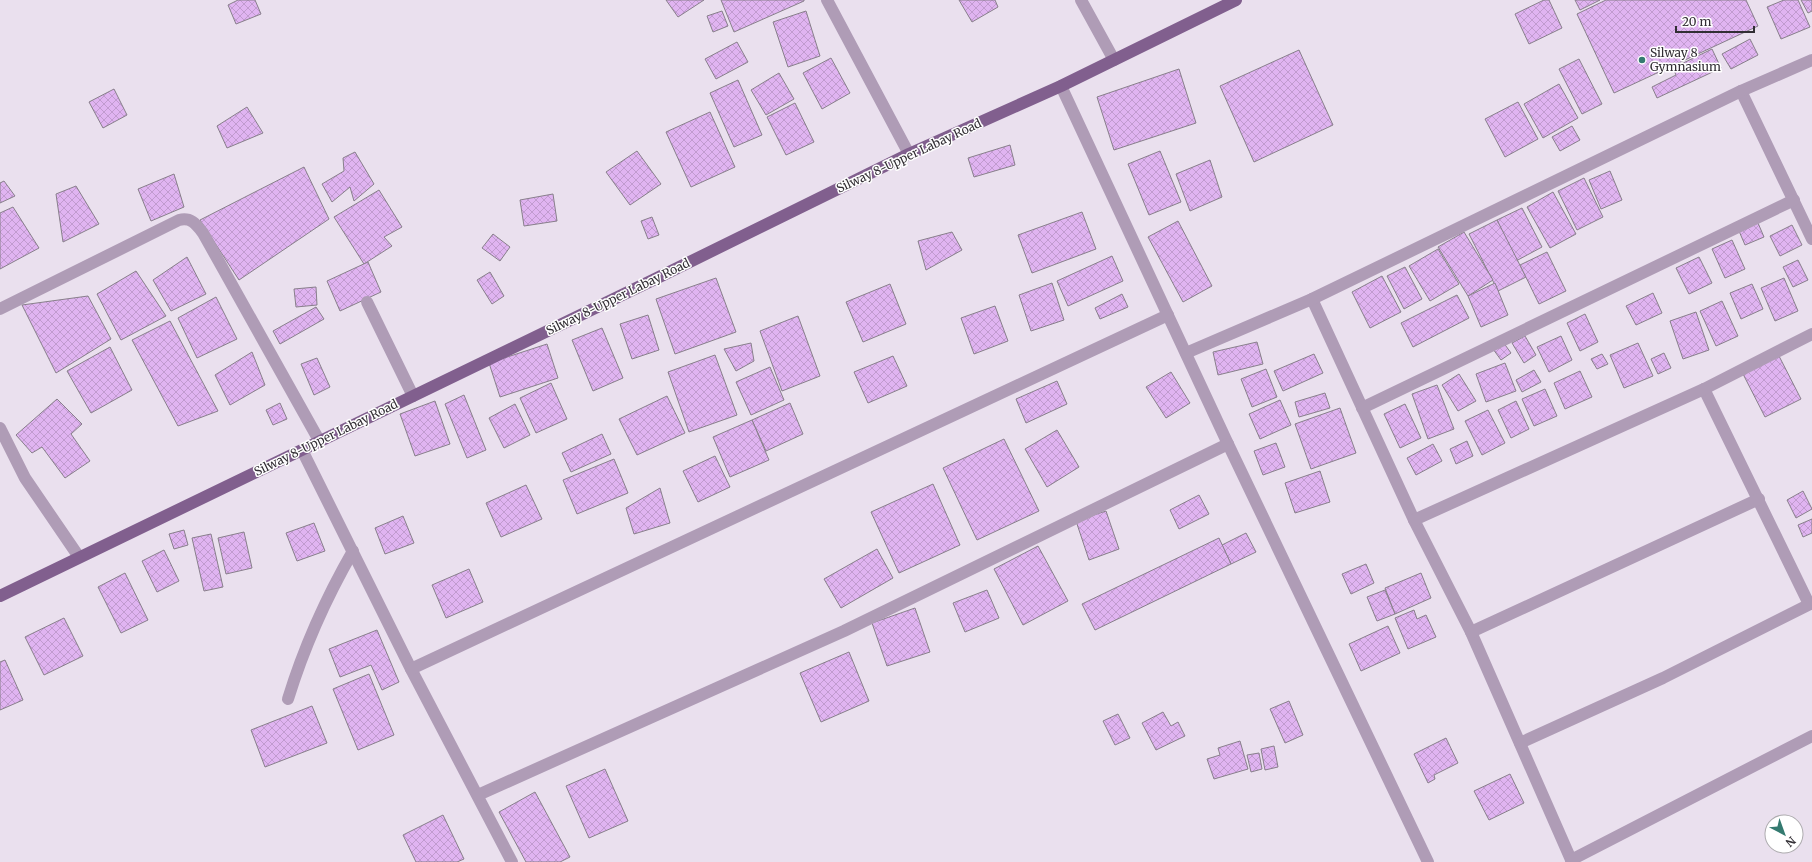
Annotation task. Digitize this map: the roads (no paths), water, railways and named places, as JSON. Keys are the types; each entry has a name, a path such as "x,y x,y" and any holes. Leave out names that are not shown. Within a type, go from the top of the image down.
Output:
{"main road":[{"name":"Silway 8-Upper Labay Road","path":"0,596 320,442 909,154 1061,86 1236,0"}],"street":[{"path":"827,0 909,154"},
{"path":"1081,0 1114,60"},
{"path":"1186,353 1312,299 1741,91 1812,60"},
{"path":"1061,86 1228,444 1428,862"},
{"path":"1741,91 1812,239"},
{"path":"1362,408 1794,200"},
{"path":"0,309 179,220 186,218 193,221 203,233 320,442"},
{"path":"1312,299 1414,520 1471,632 1572,861 1812,736"},
{"path":"366,302 413,396"},
{"path":"411,669 1168,315"},
{"path":"1414,520 1704,389 1812,334"},
{"path":"1520,743 1663,678 1811,603 1704,389"},
{"path":"0,428 25,478 79,557"},
{"path":"478,795 844,631 1228,444"},
{"path":"302,450 411,669 512,862"},
{"path":"1471,632 1759,499"},
{"path":"288,699 299,664 335,583 353,551"}],"place":[{"name":"Silway 8 Gymnasium","path":"1642,60"}]}
